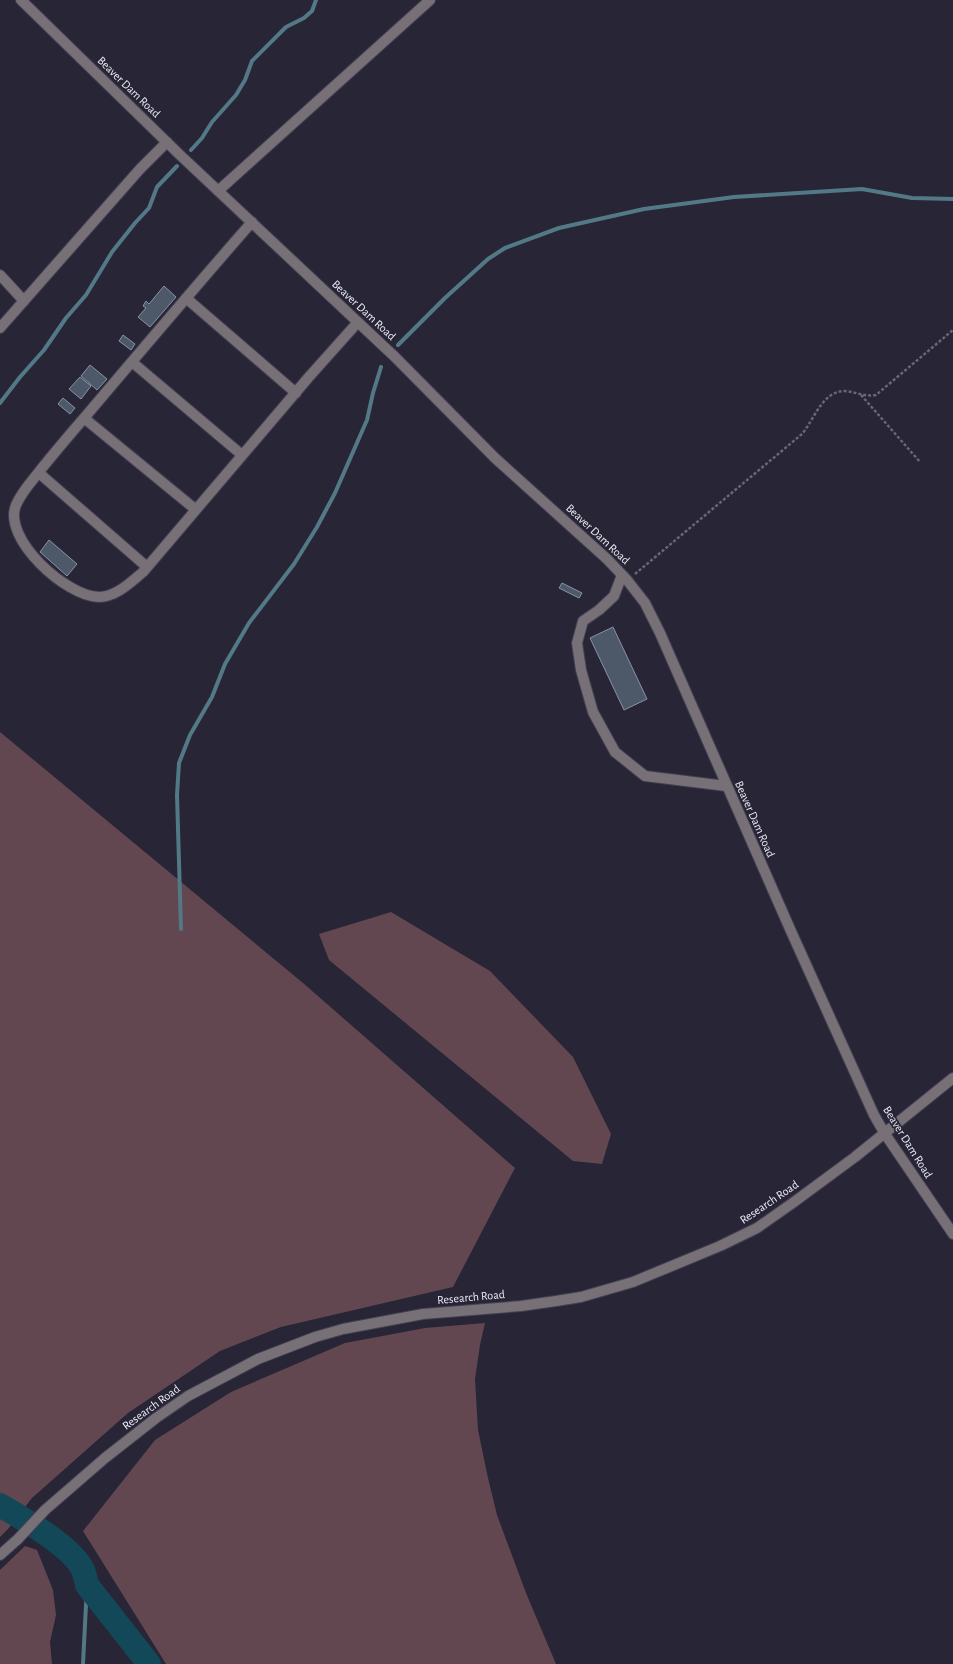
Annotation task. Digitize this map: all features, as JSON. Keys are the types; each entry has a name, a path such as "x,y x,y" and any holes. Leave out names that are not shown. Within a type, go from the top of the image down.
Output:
{"street":[{"name":"Beaver Dam Road","path":"21,0 218,191 395,357 495,458 608,559 625,577 645,603 660,633 726,786 874,1115 885,1134 953,1234"},
{"path":"218,191 430,0"},
{"path":"0,328 140,169 167,142"},
{"path":"252,222 84,418 18,500 15,507 15,515 19,535 27,549 45,569 72,589 99,597 110,595 118,591 143,572 195,509 358,322"},
{"path":"0,275 24,301"},
{"path":"186,298 296,393"},
{"path":"132,362 242,455"},
{"path":"84,418 195,509"},
{"path":"39,473 147,567"},
{"path":"625,577 614,596 600,610 583,621 577,643 581,670 593,712 615,752 646,776 726,786"},
{"name":"Research Road","path":"0,1555 18,1539 45,1510 105,1458 156,1418 188,1396 258,1360 315,1337 349,1328 423,1314 521,1306 556,1301 581,1297 627,1284 720,1246 757,1228 885,1134 953,1078"}],"path":[{"path":"625,577 802,434 818,408 833,394 844,391 868,396 876,395 953,330"},
{"path":"860,394 920,462"}],"shaded area":[{"path":"0,732 303,983 515,1168 453,1287 281,1327 220,1351 128,1413 32,1498 0,1537"},
{"path":"391,912 490,971 573,1057 611,1134 602,1164 573,1161 329,960 319,934"},
{"path":"485,1323 475,1379 478,1430 497,1515 526,1593 556,1664 166,1664 83,1531 155,1440 231,1392 345,1343 425,1328"},
{"path":"25,1546 37,1550 53,1590 56,1615 50,1642 52,1664 0,1664 0,1570"}],"building":[{"path":"164,286 176,297 150,327 138,317 146,308 143,306 146,301 149,304"},
{"path":"123,335 135,344 131,350 119,341"},
{"path":"90,365 107,379 97,390 81,376"},
{"path":"80,377 91,386 81,399 69,389"},
{"path":"63,398 75,408 70,414 58,404"},
{"path":"49,540 77,564 67,576 40,552"},
{"path":"562,583 582,593 579,598 559,588"},
{"path":"613,627 647,699 624,710 590,638"}],"waterway":[{"path":"191,150 202,138 212,122 236,95 245,80 252,61 286,27 304,18 312,11 316,0"},
{"path":"0,403 20,377 44,350 66,318 86,295 112,252 149,208 157,187 177,166"},
{"path":"398,345 445,298 488,259 505,248 559,228 644,209 734,197 862,189 912,198 953,199"},
{"path":"181,929 177,795 179,763 190,735 212,697 225,664 249,623 294,564 317,527 335,493 367,420 381,367"},
{"path":"0,1505 46,1534 69,1552 83,1570 87,1585 149,1664"},
{"path":"83,1664 87,1585"}]}
